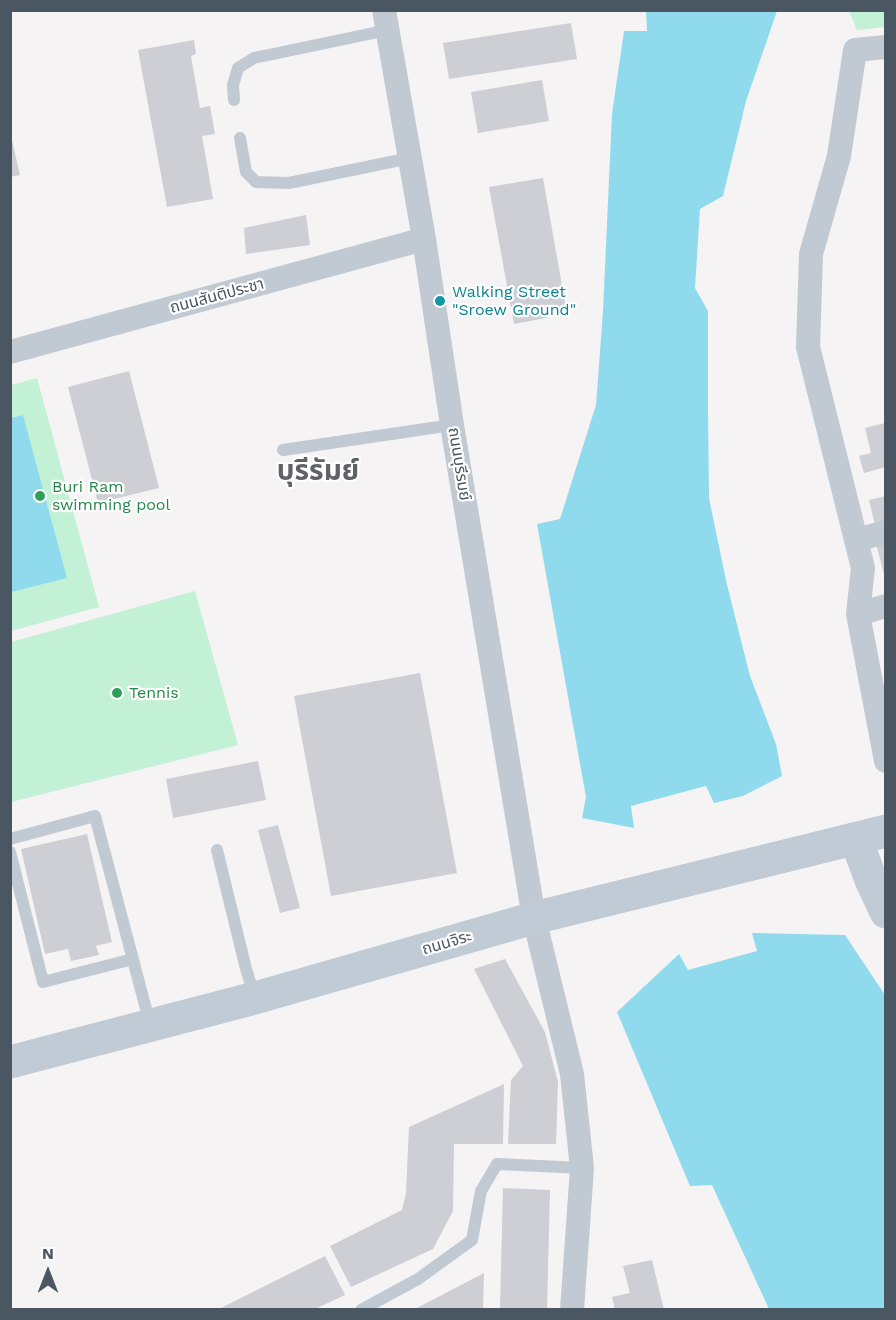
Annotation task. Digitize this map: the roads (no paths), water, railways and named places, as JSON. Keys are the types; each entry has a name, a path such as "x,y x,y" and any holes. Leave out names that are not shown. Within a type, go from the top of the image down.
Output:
{"main road":[{"name":"ถนนจิระ","path":"10,1062 255,998 534,918 871,835"},
{"path":"871,835 885,912"}],"street":[{"name":"ถนนบุรีรมย์","path":"386,20 424,239 452,425 534,918 572,1074 582,1168 572,1310"},
{"path":"885,47 855,50 839,156 810,254 808,347 863,568 858,614 885,761"},
{"name":"ถนนสันติประชา","path":"10,352 424,239"},
{"path":"856,540 885,532"},
{"path":"858,614 885,606"}],"lane":[{"path":"234,100 233,85 238,68 254,58 386,20"},
{"path":"240,138 246,172 256,182 289,183 410,158"},
{"path":"283,450 452,425"},
{"path":"10,839 95,816 151,1025"},
{"path":"217,850 255,998"},
{"path":"10,852 43,982 133,959"},
{"path":"361,1310 418,1279 472,1240 481,1191 497,1164 582,1168"}],"water":[{"path":"646,11 777,11 746,101 723,196 700,209 695,288 708,311 709,498 727,585 750,676 776,744 782,776 743,796 714,803 706,786 631,806 634,828 582,818 586,797 537,524 560,519 596,405 603,311 612,114 624,31 647,31"},
{"path":"23,415 67,578 11,592 11,418"},
{"path":"752,933 845,935 885,995 885,1309 769,1309 712,1185 690,1186 617,1012 679,954 688,970 757,951"}],"place":[{"name":"Walking Street \"Sroew Ground\"","path":"440,301"},
{"name":"Buri Ram swimming pool","path":"40,496"},
{"name":"Tennis","path":"117,693"}],"district":[{"name":"บุรีรัมย์","path":"318,472"}]}
